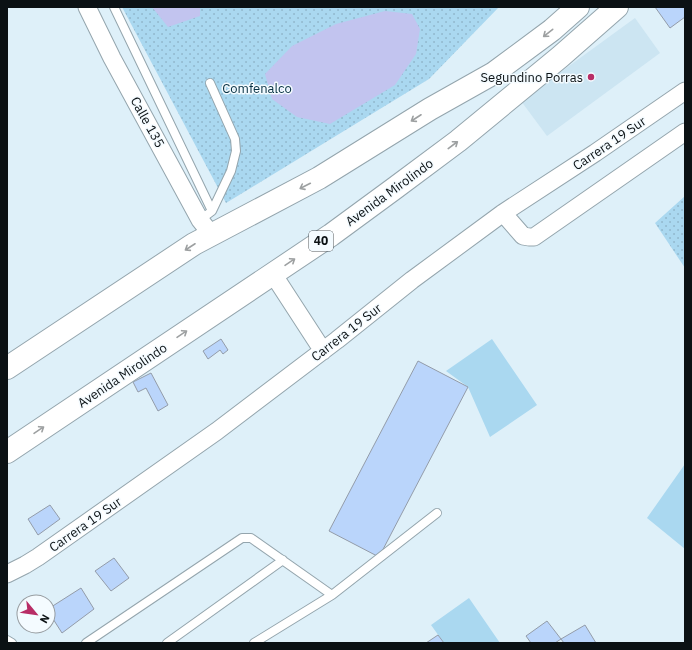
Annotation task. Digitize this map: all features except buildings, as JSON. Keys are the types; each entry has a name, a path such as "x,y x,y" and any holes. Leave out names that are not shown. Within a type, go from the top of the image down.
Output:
{"main road":[{"path":"7,368 194,244 208,222 319,178 430,109 494,73 552,30 578,7"},
{"name":"Avenida Mirolindo","path":"7,452 337,230 458,141 560,57 617,7"}],"street":[{"name":"Calle 135","path":"87,7 112,58 208,222"},
{"name":"Carrera 19 Sur","path":"7,574 38,557 217,431 323,351 412,280 503,213 595,153 685,91"},
{"path":"503,213 523,236 534,237 685,132"},
{"path":"273,274 323,351"}],"lane":[{"path":"114,7 208,222"},
{"path":"208,222 231,171 236,151 235,139 210,83"},
{"path":"254,643 332,595 437,512"},
{"path":"86,643 242,538 251,538 332,595"},
{"path":"167,643 283,560"},
{"path":"7,640 12,643"}],"shaded area":[{"path":"152,7 200,7 200,16 168,27"},
{"path":"385,11 412,14 420,29 416,54 395,85 330,124 297,117 272,99 265,74 292,46 336,24"},
{"name":"Segundino Porras","path":"635,18 660,53 547,136 521,101"}],"green space":[{"name":"Comfenalco","path":"122,7 499,7 429,79 226,203"},
{"path":"685,196 685,268 655,223"},
{"path":"492,339 537,405 490,437 468,387 446,371"},
{"path":"685,464 685,549 647,518"},
{"path":"469,598 500,643 444,643 431,625"}],"place":[{"name":"Segundino Porras","path":"591,77"}]}
